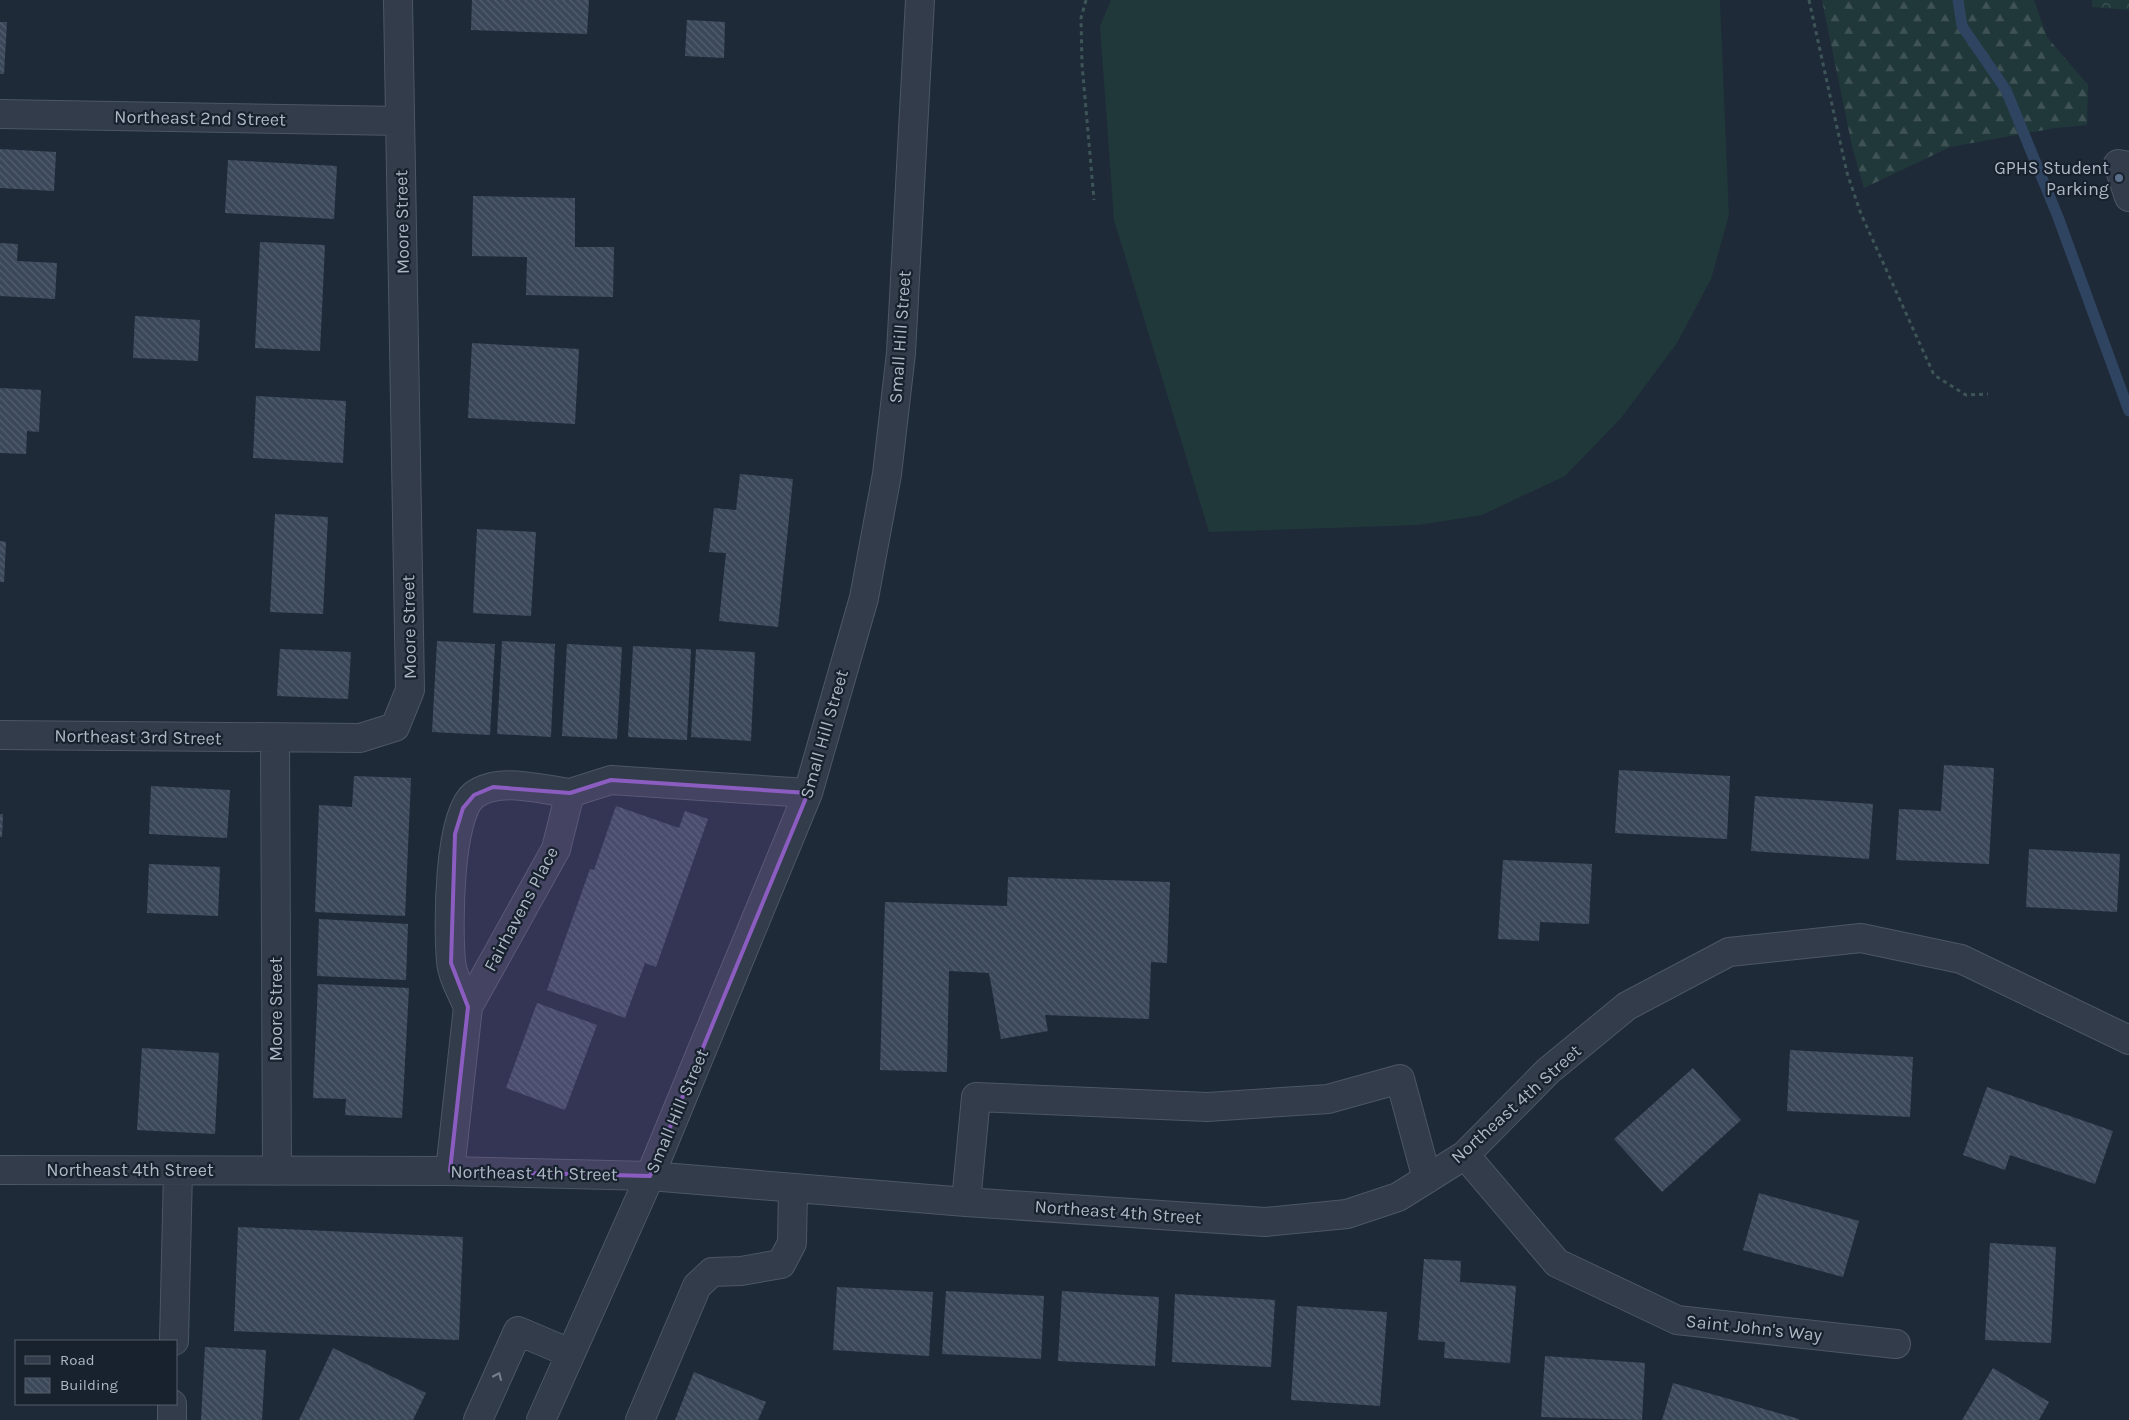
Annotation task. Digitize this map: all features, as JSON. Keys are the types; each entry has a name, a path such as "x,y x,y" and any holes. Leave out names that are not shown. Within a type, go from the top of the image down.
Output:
{"street":[{"name":"Moore Street","path":"277,1171 275,739 360,738 395,727 410,690 398,0"},
{"name":"Small Hill Street","path":"541,1420 650,1176 808,793 864,598 887,474 901,353 920,0"},
{"name":"Northeast 2nd Street","path":"0,114 400,121"},
{"path":"2129,166 2118,164 2129,197"},
{"name":"Northeast 3rd Street","path":"0,735 275,739"},
{"path":"468,1007 451,963 451,889 455,843 463,808 474,795 493,787 508,786 570,793 611,780 808,793"},
{"name":"Fairhavens Place","path":"450,1171 468,1007 556,849 570,793"},
{"name":"Northeast 4th Street","path":"0,1170 450,1171 650,1176 966,1202 1265,1222 1347,1214 1398,1198 1465,1155 1548,1071 1626,1006 1730,952 1861,938 1952,957 1961,959 2129,1040"},
{"path":"966,1202 976,1097 1207,1107 1328,1099 1400,1079 1427,1180"},
{"name":"Saint John's Way","path":"1465,1155 1557,1263 1677,1320 1896,1344"},
{"path":"174,1340 178,1171"},
{"path":"640,1420 697,1286 712,1272 741,1271 781,1264 792,1243 793,1188"},
{"path":"478,1420 518,1331 570,1353"},
{"path":"172,1405 172,1420"}],"path":[{"path":"1086,0 1081,18 1082,64 1094,200"},
{"path":"1809,0 1847,173 1861,214 1934,375 1966,395 1988,394"}],"highlighted area":[{"path":"611,780 808,793 650,1176 450,1171 468,1007 451,963 455,834 463,808 474,795 493,787 570,793"}],"green space":[{"path":"1111,0 1720,0 1729,215 1711,279 1677,343 1621,418 1565,476 1482,515 1418,525 1209,532 1114,220 1100,26"},
{"path":"1822,0 2034,0 2047,37 2088,85 2087,125 2055,128 1950,147 1864,188 1852,146"},
{"path":"2092,0 2129,0 2129,10 2092,7"}],"building":[{"path":"472,0 589,0 587,34 471,30"},
{"path":"687,20 725,22 724,58 685,56"},
{"path":"0,22 7,22 4,74 0,74"},
{"path":"0,149 56,152 54,191 0,188"},
{"path":"228,160 337,166 334,219 225,213"},
{"path":"473,196 575,198 575,247 614,247 613,297 526,295 527,257 472,256"},
{"path":"260,242 325,245 320,351 255,348"},
{"path":"0,243 18,244 17,261 57,263 55,299 0,296"},
{"path":"135,316 200,320 198,361 133,358"},
{"path":"472,343 579,349 575,424 468,418"},
{"path":"0,388 41,390 39,432 27,431 26,454 0,453"},
{"path":"256,396 346,401 343,463 253,458"},
{"path":"740,474 793,479 778,627 719,621 726,553 709,552 714,508 736,510"},
{"path":"275,514 328,517 323,614 270,612"},
{"path":"477,529 536,532 531,616 473,613"},
{"path":"0,541 6,542 4,582 0,582"},
{"path":"437,641 495,644 490,735 432,732"},
{"path":"502,641 555,644 551,737 497,734"},
{"path":"567,644 622,647 617,739 562,736"},
{"path":"633,646 691,649 687,740 628,737"},
{"path":"280,649 351,652 348,699 277,696"},
{"path":"696,649 755,652 751,741 691,737"},
{"path":"1944,765 1994,768 1989,864 1896,860 1899,809 1941,811"},
{"path":"1619,770 1730,776 1727,839 1615,833"},
{"path":"354,776 411,778 405,916 315,912 319,805 352,807"},
{"path":"151,786 230,790 227,838 149,834"},
{"path":"1755,796 1873,804 1869,859 1751,851"},
{"path":"616,806 679,828 685,811 708,819 656,967 645,963 625,1018 547,990 590,869 594,870"},
{"path":"0,814 3,814 2,837 0,837"},
{"path":"2029,849 2120,854 2117,912 2026,907"},
{"path":"1503,860 1592,864 1589,924 1540,922 1539,941 1498,939"},
{"path":"149,864 220,867 218,916 147,913"},
{"path":"1008,877 1170,882 1167,963 1151,962 1149,1019 1045,1015 1048,1031 1001,1039 989,973 949,971 947,1072 880,1070 885,902 1007,906"},
{"path":"319,919 408,924 406,980 317,976"},
{"path":"318,984 409,988 402,1118 345,1115 346,1099 313,1098"},
{"path":"537,1003 597,1025 565,1110 506,1088"},
{"path":"142,1048 219,1053 215,1134 137,1130"},
{"path":"1790,1050 1913,1057 1910,1117 1787,1111"},
{"path":"1693,1068 1741,1120 1662,1192 1614,1139"},
{"path":"1987,1087 2113,1131 2095,1184 2010,1155 2005,1170 1963,1155"},
{"path":"1759,1193 1859,1221 1843,1277 1743,1250"},
{"path":"238,1227 463,1237 459,1340 234,1331"},
{"path":"1990,1243 2056,1247 2051,1343 1985,1340"},
{"path":"1424,1259 1461,1261 1460,1282 1516,1286 1510,1363 1444,1358 1445,1342 1418,1340"},
{"path":"837,1287 933,1292 929,1356 833,1350"},
{"path":"946,1291 1044,1296 1041,1359 942,1354"},
{"path":"1062,1291 1159,1297 1155,1366 1058,1361"},
{"path":"1175,1294 1275,1300 1271,1367 1172,1362"},
{"path":"1297,1306 1387,1312 1380,1406 1291,1400"},
{"path":"205,1347 266,1350 262,1420 201,1420"},
{"path":"333,1348 426,1393 413,1420 299,1420"},
{"path":"1545,1356 1645,1363 1642,1420 1541,1417"},
{"path":"1993,1368 2049,1402 2039,1420 1962,1420"},
{"path":"694,1372 766,1402 758,1420 675,1420"},
{"path":"1673,1383 1799,1419 1799,1420 1662,1420"}],"waterway":[{"path":"1958,0 1962,26 2006,90 2058,217 2129,411"}],"place":[{"name":"GPHS Student Parking","path":"2119,178"}]}
